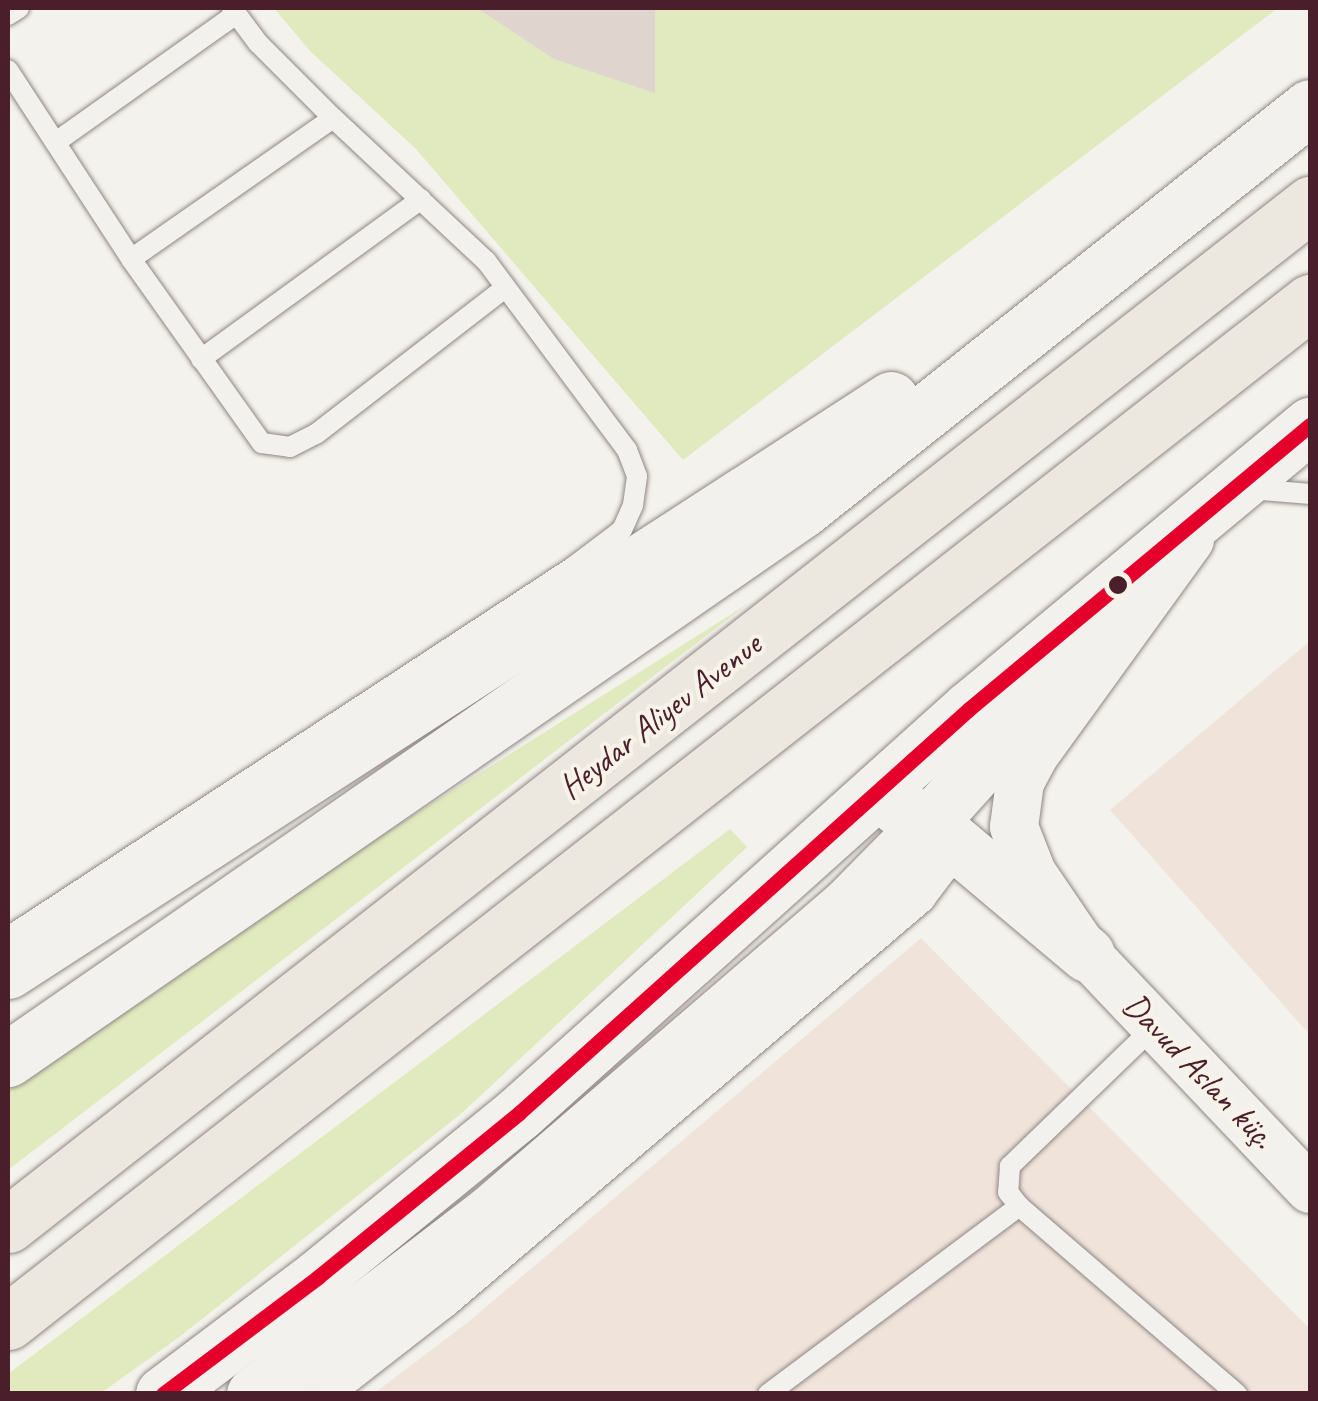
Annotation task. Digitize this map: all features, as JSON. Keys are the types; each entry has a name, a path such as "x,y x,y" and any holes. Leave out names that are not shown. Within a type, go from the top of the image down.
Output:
{"highway":[{"name":"Heydar Aliyev Avenue","path":"8,1225 1310,204"},
{"path":"8,1322 1310,302"}],"main road":[{"path":"8,1059 802,510 1310,108"},
{"path":"8,971 1150,233"},
{"path":"163,1394 318,1277 519,1113 969,709 1310,425"},
{"path":"254,1394 490,1213 849,904 930,822 1228,492"},
{"path":"799,860 861,816 885,806 901,808 930,822 1087,954"}],"street":[{"name":"Davud Aslan küç.","path":"1228,492 1035,754 1020,782 1014,827 1032,873 1087,954 1310,1188"},
{"path":"319,1394 441,1300 916,895 938,866 939,844 930,822"}],"lane":[{"path":"8,15 19,8"},
{"path":"8,937 573,567 622,530 633,505 636,476 626,450 486,260 333,118 258,42 234,10 56,142"},
{"path":"8,70 131,259 262,443 290,447 316,434 506,288"},
{"path":"131,259 333,118"},
{"path":"201,358 420,199"},
{"path":"1228,492 1310,494"},
{"path":"1155,1026 1010,1166 1008,1192 1019,1206 1236,1394"},
{"path":"768,1394 1019,1206"}],"shaded area":[{"path":"1310,641 1310,1035 1110,810"},
{"path":"921,938 1310,1329 1310,1393 373,1394 467,1323"}],"green space":[{"path":"274,8 1278,8 683,460 416,149 310,51"},
{"path":"749,603 8,1170 8,1091 196,957 353,853"},
{"path":"730,829 747,847 462,1113 178,1338 101,1393 8,1393 8,1374"}],"building":[{"path":"477,8 655,8 655,93 554,59"}],"transit line":[{"path":"163,1394 318,1277 519,1113 969,709 1310,425"}]}
